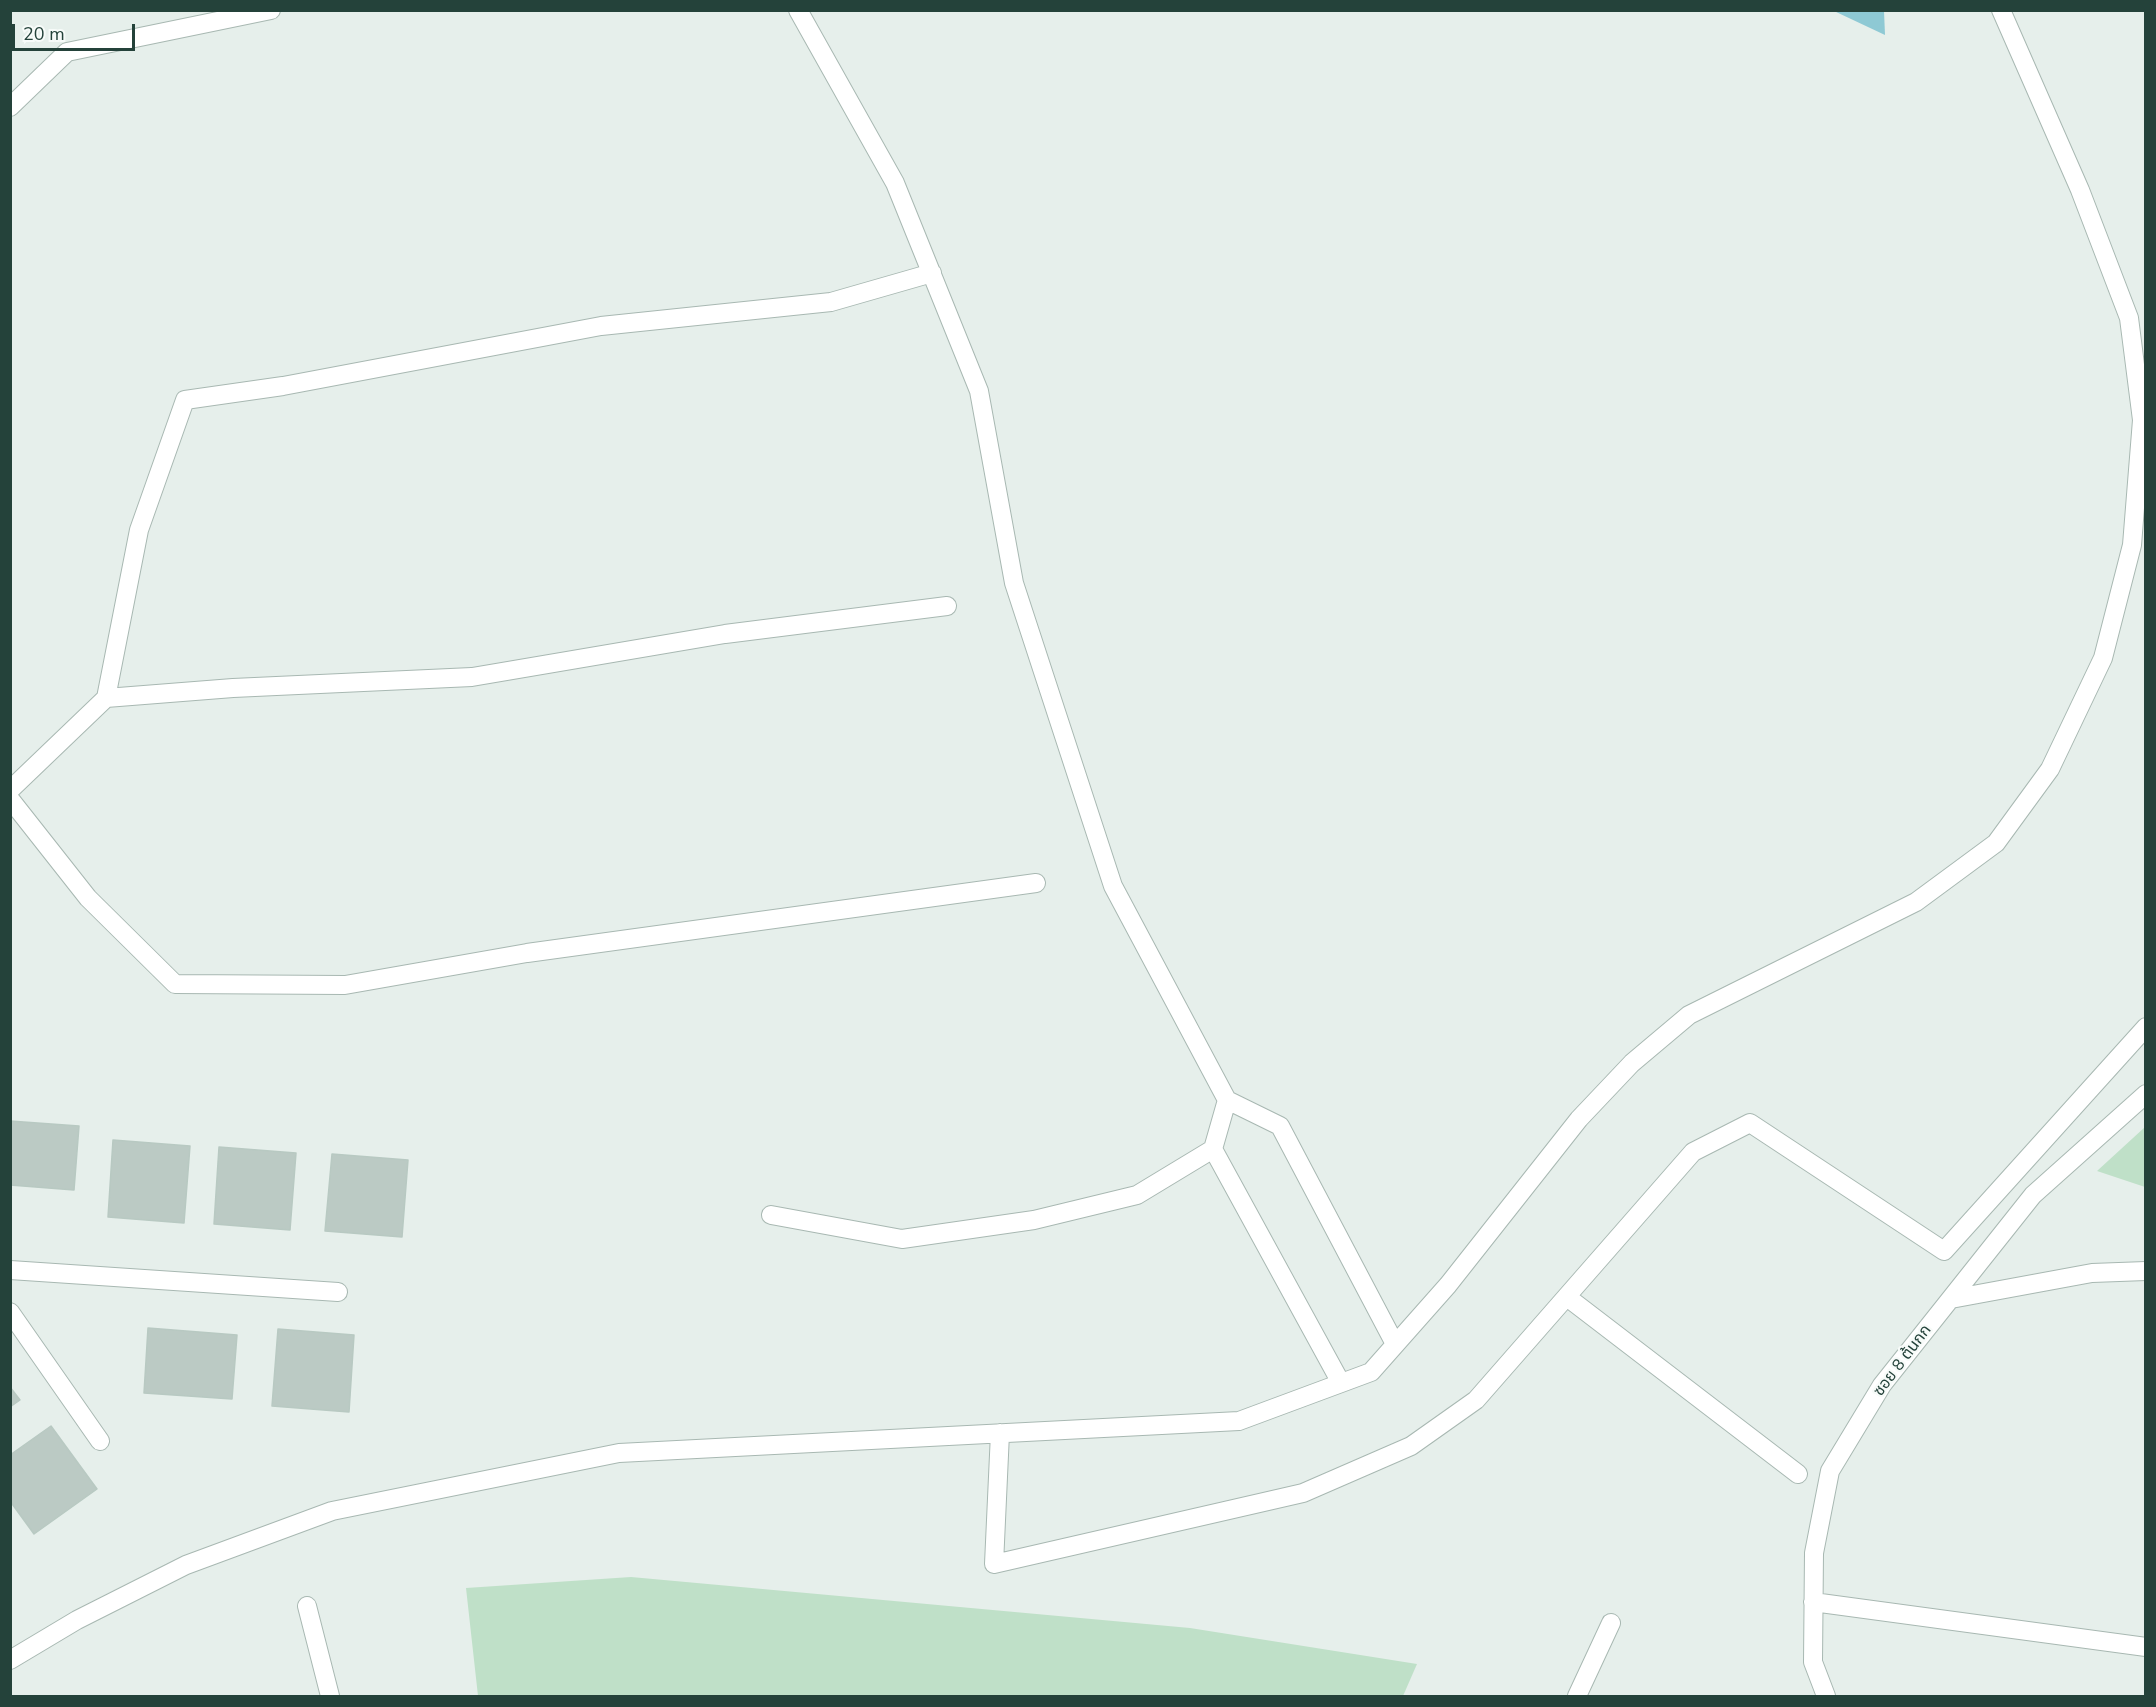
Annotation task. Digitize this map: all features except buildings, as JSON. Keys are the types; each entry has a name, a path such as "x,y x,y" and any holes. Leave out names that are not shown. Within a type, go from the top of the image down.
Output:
{"street":[{"path":"10,107 67,52 271,10"},
{"path":"798,10 895,183 979,391 1014,584 1113,886 1227,1100 1280,1126 1395,1344"},
{"path":"10,1660 77,1620 186,1565 332,1511 620,1453 1239,1421 1371,1372 1448,1285 1579,1119 1632,1064 1689,1015 1916,902 1996,843 2050,769 2103,658 2132,545 2142,420 2129,318 2080,190 2001,10"},
{"path":"10,790 106,698 139,530 185,400 283,386 601,326 831,302 932,273"},
{"path":"106,698 233,688 472,677 725,634 947,606"},
{"path":"10,800 88,898 175,984 345,985 527,952 1036,884"},
{"path":"1000,1433 994,1564 1303,1493 1412,1446 1476,1400 1693,1152 1750,1123 1944,1251 2145,1027"},
{"name":"ซอย 8 ต้นกก","path":"1826,1696 1813,1662 1813,1602 1814,1553 1830,1471 1882,1385 2032,1195 2145,1094"},
{"path":"771,1215 902,1239 1023,1221 1137,1195 1213,1149 1227,1100"},
{"path":"1213,1149 1341,1383"},
{"path":"10,1270 338,1292"},
{"path":"1951,1299 2092,1273 2145,1271"},
{"path":"1567,1297 1798,1474"},
{"path":"10,1312 100,1441"},
{"path":"1813,1602 2145,1647"},
{"path":"308,1606 330,1696"},
{"path":"1576,1696 1611,1623"}],"green space":[{"path":"2145,1127 2145,1187 2097,1171"},
{"path":"631,1577 1190,1628 1417,1664 1403,1696 478,1696 466,1588"}],"water":[{"path":"1834,11 1884,11 1885,35"}]}
